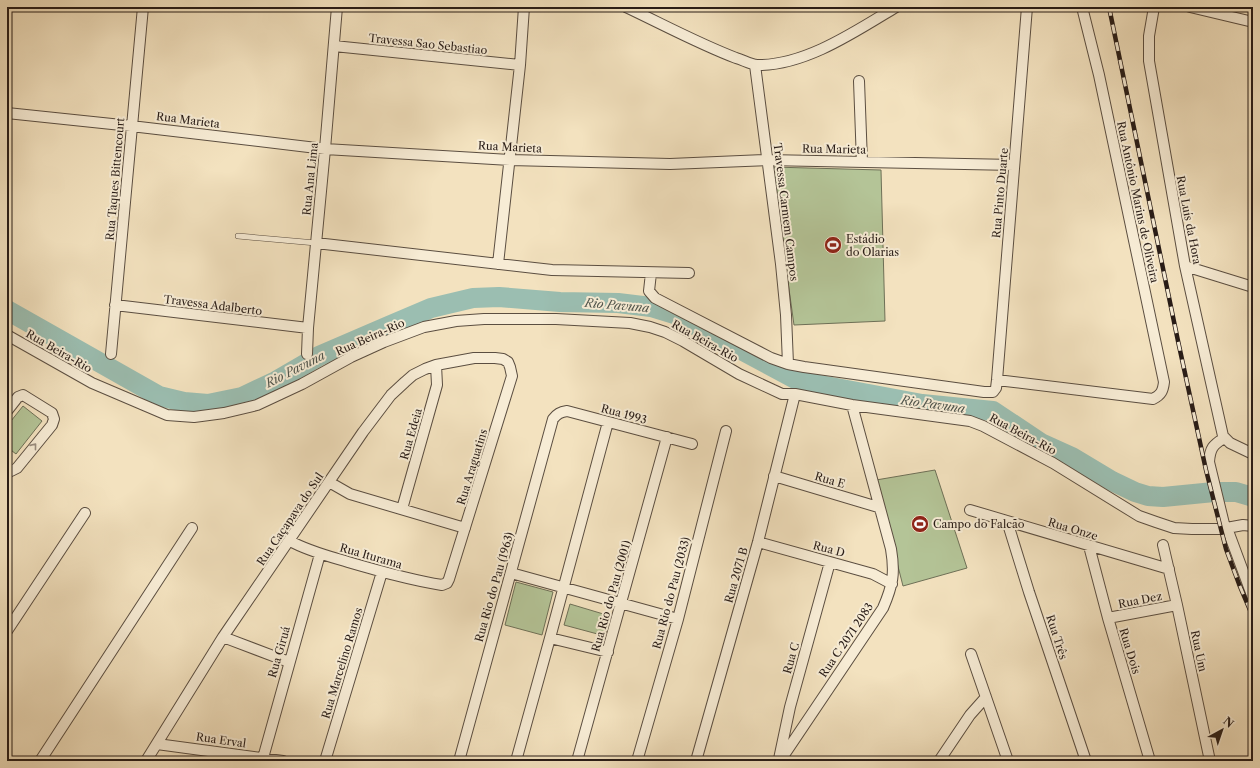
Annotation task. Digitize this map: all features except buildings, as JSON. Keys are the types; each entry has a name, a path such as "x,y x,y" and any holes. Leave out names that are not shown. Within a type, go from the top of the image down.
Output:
{"street":[{"name":"Rua Taques Bittencourt","path":"111,354 143,7"},
{"name":"Rua Ana Lima","path":"307,354 308,328 337,7"},
{"path":"498,264 520,65 524,7"},
{"path":"626,7 726,54 755,65 793,59 821,49 896,7"},
{"name":"Rua Pinto Duarte","path":"788,364 984,392 995,391 1027,7"},
{"name":"Rua Antônio Marins de Oliveira","path":"997,380 1153,398 1162,393 1164,382 1099,75 1082,7"},
{"name":"Rua Luís da Hora","path":"1154,7 1149,36 1148,61 1185,266 1224,437"},
{"path":"1190,7 1253,22"},
{"name":"Travessa Sao Sebastiao","path":"334,46 520,65"},
{"name":"Travessa Carmem Campos","path":"755,65 781,264 786,315 788,364"},
{"path":"860,81 862,162"},
{"name":"Rua Marieta","path":"7,113 325,148 510,160 670,164 767,160 1014,165"},
{"path":"316,244 552,270 689,274"},
{"path":"1185,266 1253,287"},
{"path":"651,273 649,291 655,298 771,358 788,364"},
{"name":"Travessa Adalberto","path":"115,305 308,328"},
{"name":"Rua Beira-Rio","path":"7,335 92,383 167,414 194,417 224,413 257,405 384,342 424,327 456,321 484,319 630,323 650,327 683,341 739,374 782,394 795,394 852,405 970,421 983,426 1053,463 1140,516 1174,528 1198,530 1242,525 1253,526"},
{"name":"Rua Caçapava do Sul","path":"146,761 223,637 329,482 391,395 413,375 436,365 474,358 503,359"},
{"name":"Rua Araguatins","path":"447,583 512,376 508,362 503,359"},
{"name":"Rua Edeia","path":"402,509 434,399 437,385 436,365"},
{"name":"Rua 2071 B","path":"696,761 758,542 795,394"},
{"path":"7,411 18,397 23,395 52,413 54,419 52,425 17,468 7,471"},
{"name":"Rua C 2071 2083","path":"779,761 883,608 892,584 894,573 891,549 878,507 852,405"},
{"name":"Rua 1993","path":"553,419 557,414 567,411 692,444"},
{"name":"Rua Rio do Pau (1963)","path":"459,761 553,419"},
{"path":"516,761 608,422"},
{"name":"Rua Rio do Pau (2033)","path":"637,761 678,619 726,431"},
{"path":"1253,454 1230,443 1224,437 1214,444 1209,453 1209,462 1226,528 1253,598"},
{"name":"Rua Rio do Pau (2001)","path":"577,761 667,438"},
{"name":"Rua E","path":"774,476 878,507"},
{"path":"329,482 350,494 465,528"},
{"name":"Rua Onze","path":"970,510 1169,570"},
{"path":"7,631 85,513"},
{"name":"Rua Três","path":"1007,521 1029,592 1086,761"},
{"path":"40,761 192,528"},
{"name":"Rua Iturama","path":"290,541 302,548 382,572 421,582 442,585 447,583"},
{"name":"Rua D","path":"758,542 873,574 892,584"},
{"name":"Rua Um","path":"1163,545 1210,761"},
{"name":"Rua Dois","path":"1089,546 1108,618 1150,761"},
{"name":"Rua Giruá","path":"263,758 320,554"},
{"name":"Rua C","path":"779,761 790,707 830,562"},
{"name":"Rua Marcelino Ramos","path":"325,761 382,572"},
{"path":"511,573 678,619"},
{"name":"Rua Dez","path":"1108,618 1177,605"},
{"path":"223,637 289,662"},
{"path":"550,638 608,652"},
{"path":"970,654 1008,761"},
{"path":"940,761 970,715 986,697"},
{"name":"Rua Erval","path":"157,744 283,761"}],"lane":[{"path":"238,236 316,244"}],"green space":[{"name":"Estádio do Olarias","path":"772,167 881,170 885,321 794,325"},
{"path":"23,406 42,421 16,454 7,447 7,426"},
{"name":"Campo do Falcão","path":"935,470 967,568 903,586 876,480"},
{"path":"516,582 553,592 542,635 505,625"},
{"path":"570,604 610,616 605,636 564,625"}],"waterway":[{"name":"Rio Pavuna","path":"7,310 159,396 184,402 208,404 242,397 276,381 319,356 431,308 473,298 499,297 560,302 618,303 651,307 674,314 799,381 922,404 993,411 1041,443 1072,457 1112,481 1135,492 1148,496 1163,497 1214,492 1236,492 1253,497"}],"railway":[{"path":"1109,7 1206,470 1226,549 1253,617"}],"place":[{"name":"Estádio do Olarias","path":"833,245"},
{"name":"Campo do Falcão","path":"920,524"}]}
